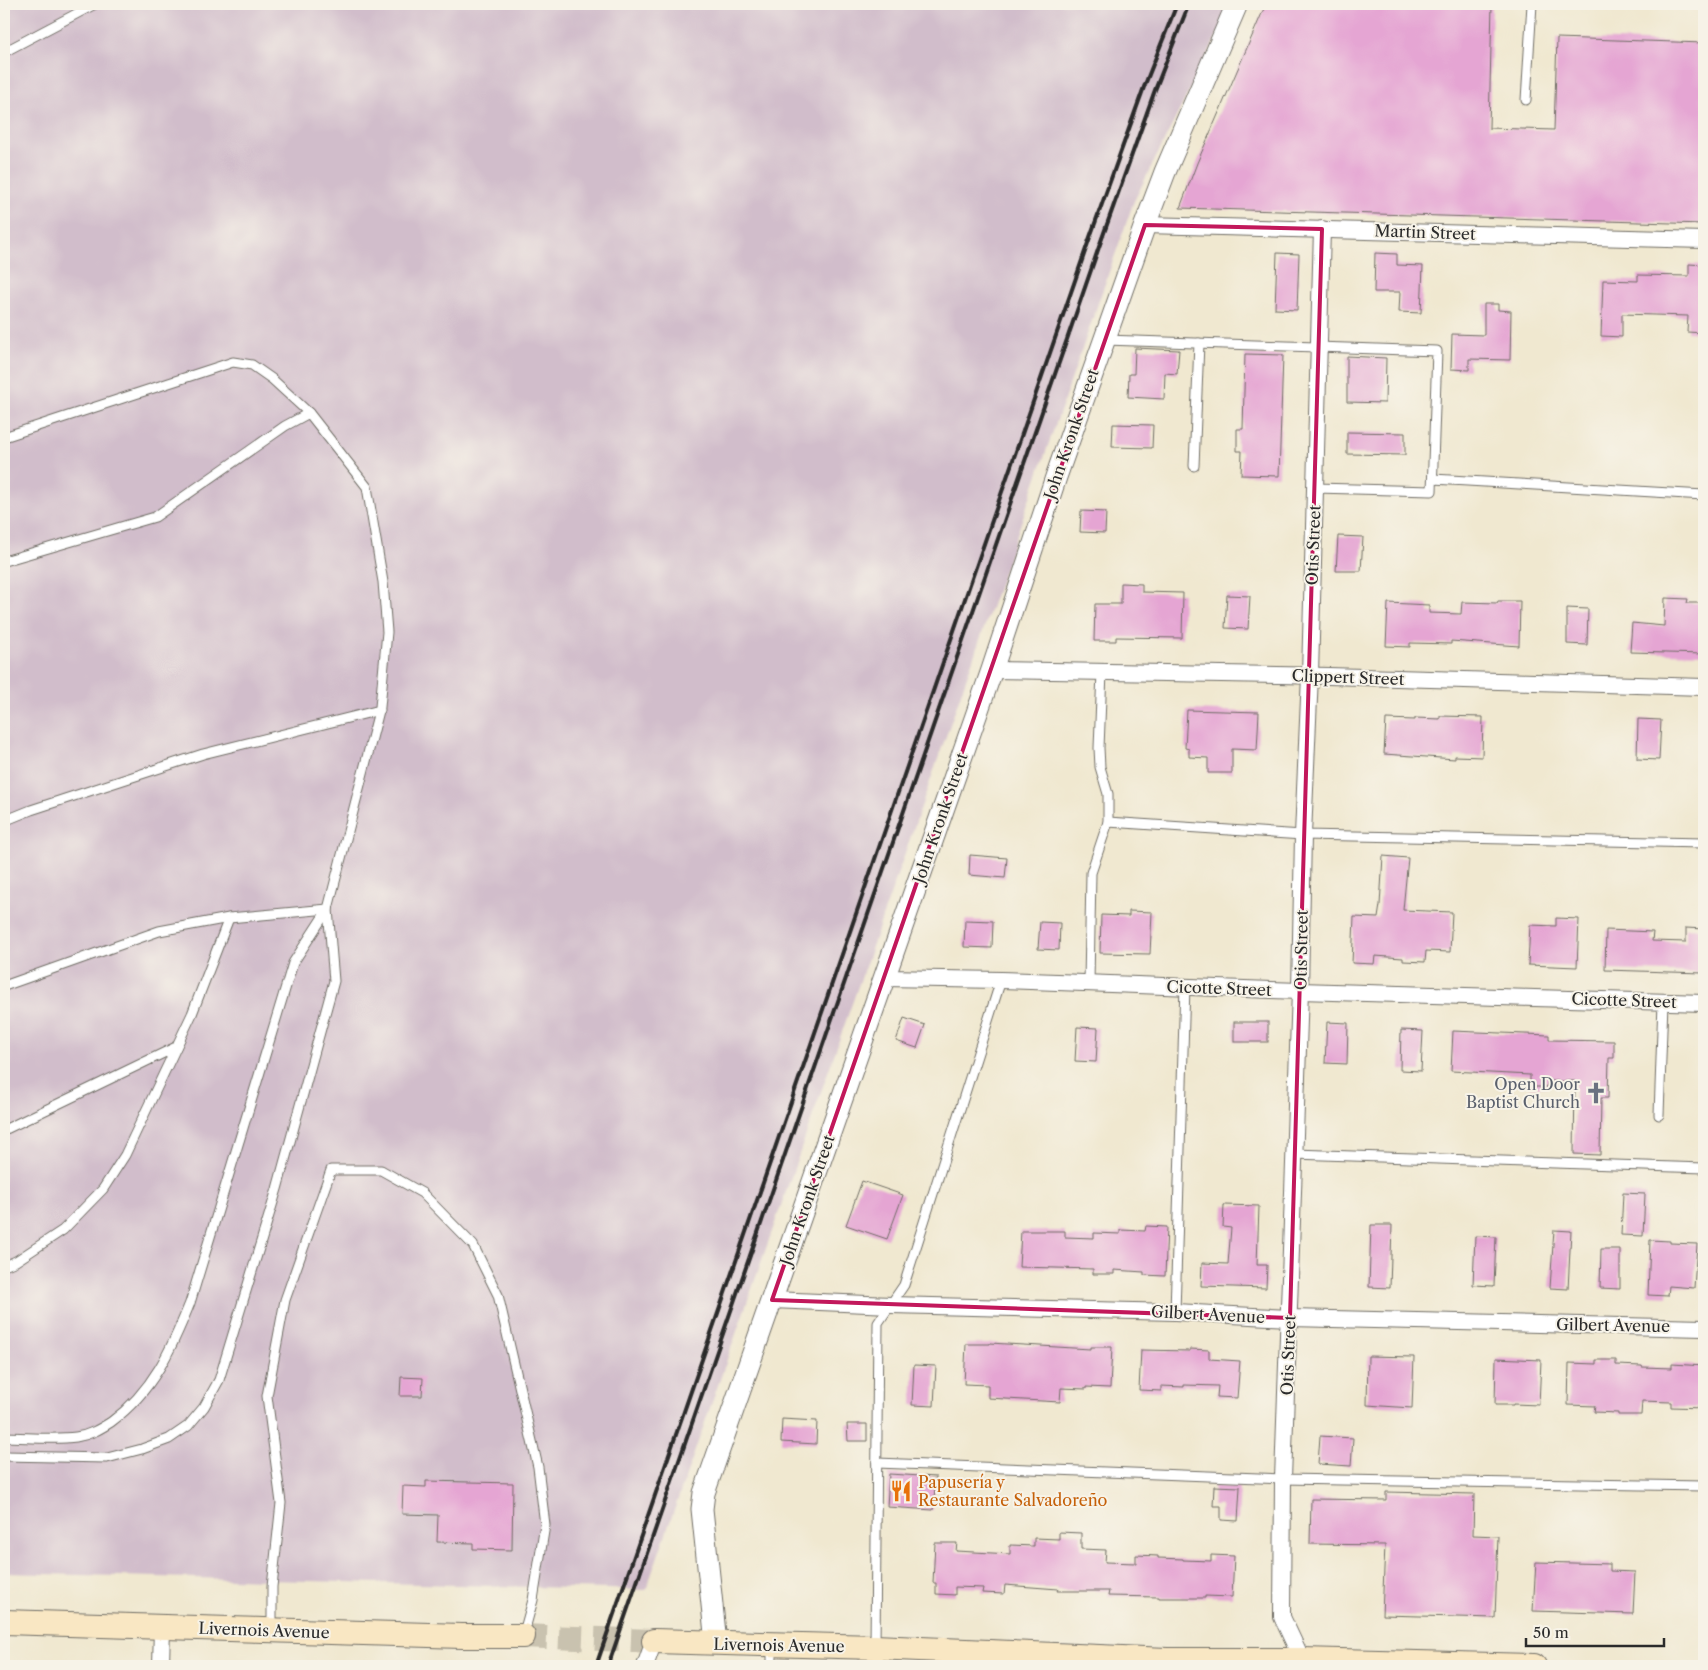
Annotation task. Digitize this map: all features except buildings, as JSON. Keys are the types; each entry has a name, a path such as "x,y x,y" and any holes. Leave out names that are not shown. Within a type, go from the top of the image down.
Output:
{"main road":[{"name":"Livernois Avenue","path":"4,1622 462,1636 523,1636"},
{"name":"Livernois Avenue","path":"654,1642 716,1643 772,1655 875,1647 939,1658 1174,1663 1534,1666"}],"street":[{"name":"John Kronk Street","path":"716,1643 702,1509 704,1493 992,670 1104,340 1165,172 1237,4"},
{"name":"Martin Street","path":"1146,224 1704,240"},
{"name":"Otis Street","path":"1297,1663 1282,1616 1283,1479 1290,1318 1322,229"},
{"name":"Clippert Street","path":"992,670 1310,675 1704,687"},
{"name":"Cicotte Street","path":"884,978 1001,980 1704,1003"},
{"name":"Gilbert Avenue","path":"772,1300 1175,1312 1290,1318 1704,1328"},
{"path":"160,1666 162,1627"},
{"path":"645,1666 654,1642"}],"lane":[{"path":"4,52 95,4"},
{"path":"1526,100 1532,4"},
{"path":"1104,340 1437,350 1432,491 1315,488"},
{"path":"1194,466 1199,343"},
{"path":"4,437 233,362 252,365 272,379 309,414 367,487 383,582 387,632 380,710 328,909 293,963 190,1303 172,1347 146,1390 123,1413 96,1432 76,1437 4,1437"},
{"path":"4,561 155,517 285,426 309,414"},
{"path":"1433,479 1704,495"},
{"path":"1089,983 1091,873 1108,822 1108,794 1100,768 1098,748 1102,672"},
{"path":"4,821 31,810 203,754 380,710"},
{"path":"1108,822 1303,835 1704,842"},
{"path":"4,986 159,931 230,918 328,909"},
{"path":"4,1456 107,1458 142,1449 169,1439 188,1426 204,1407 218,1380 278,1189 334,981 328,909"},
{"path":"4,1266 16,1261 63,1230 103,1189 124,1155 192,1014 230,918"},
{"path":"875,1647 878,1323 904,1285 1001,980"},
{"path":"1175,1312 1185,986"},
{"path":"1659,1115 1663,1002"},
{"path":"4,1130 176,1048"},
{"path":"1294,1154 1704,1168"},
{"path":"272,1630 272,1587 281,1503 267,1396 285,1300 331,1170 381,1170 422,1193 473,1245 498,1295 538,1467 545,1525 534,1600 523,1636"},
{"path":"877,1463 1283,1479 1704,1486"}],"highlighted area":[{"path":"1145,225 1322,229 1290,1318 772,1300"}],"shaded area":[{"path":"4,4 1233,4 1134,201 646,1590 4,1573"}],"tunnel":[{"path":"523,1636 654,1641"}],"railway":[{"path":"596,1666 1089,240 1144,87 1177,4"},
{"path":"608,1666 1100,244 1155,90 1189,4"}],"place":[{"name":"Open Door Baptist Church","path":"1596,1093"},
{"name":"Papusería y Restaurante Salvadoreño","path":"901,1491"}]}
